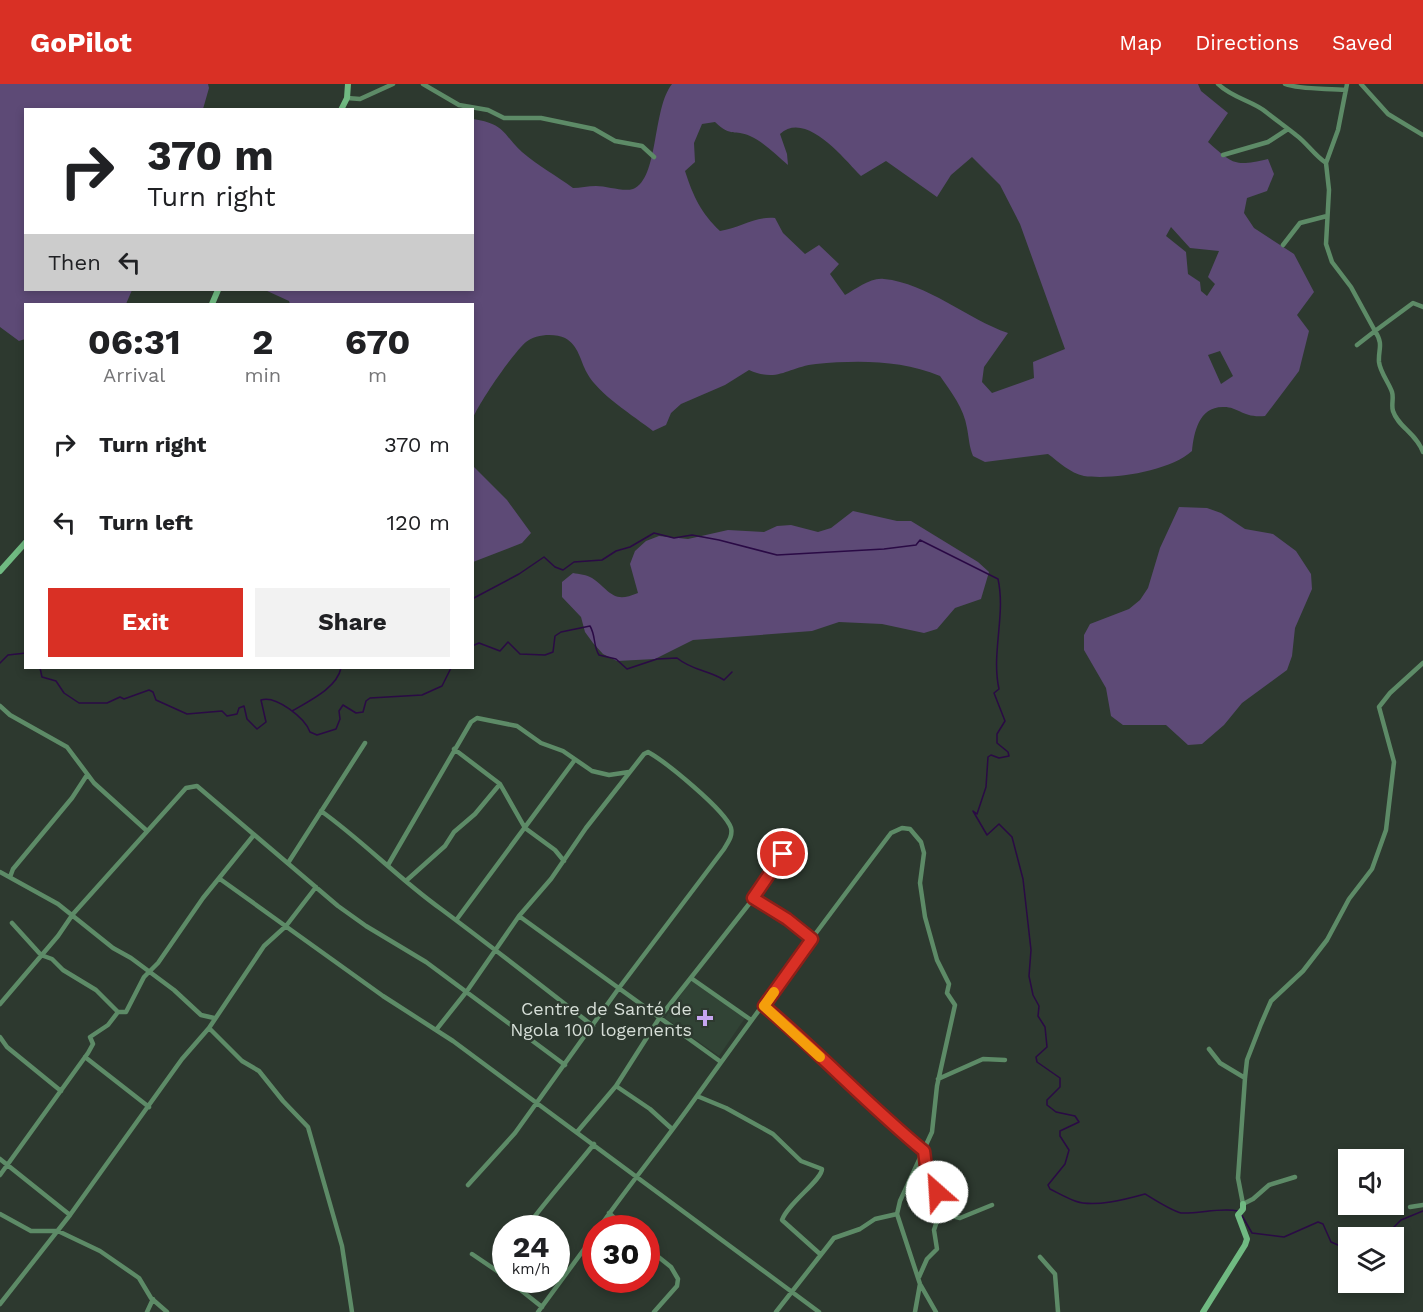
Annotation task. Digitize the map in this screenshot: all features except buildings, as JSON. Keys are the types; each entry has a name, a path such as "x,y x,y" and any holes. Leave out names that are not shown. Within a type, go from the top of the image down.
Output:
{"street":[{"path":"342,108 347,98 348,84"},
{"path":"347,98 360,99 393,84"},
{"path":"423,84 459,105 488,110 504,118 541,118 594,129 615,141 642,146 654,157"},
{"path":"1218,84 1266,112 1272,120 1288,129 1326,163"},
{"path":"1285,84 1302,89 1324,87 1346,90"},
{"path":"1347,84 1338,130 1326,163 1329,190 1326,244 1332,262 1351,287 1381,344 1379,364 1394,395 1393,410 1420,443 1423,452"},
{"path":"1362,84 1388,114 1423,135"},
{"path":"1223,155 1268,142 1288,129"},
{"path":"1283,245 1300,223 1327,216"},
{"path":"1357,345 1413,303 1423,307"},
{"path":"1420,443 1423,436"},
{"path":"0,571 24,544"},
{"path":"1243,1206 1238,1178 1247,1060 1271,1001 1320,950 1349,899 1372,869 1386,830 1394,772 1393,754 1379,707 1390,693 1423,663"},
{"path":"0,706 10,715 67,747 87,775 146,830"},
{"path":"388,865 471,722 484,718 517,726 541,743 563,751 574,761 609,776 628,772"},
{"path":"288,863 365,743"},
{"path":"454,749 500,784 525,828 555,850 564,861"},
{"path":"436,1030 467,992 519,916 564,861 628,772 644,754 648,752 657,757 724,817 731,829 731,838 494,1160 468,1185"},
{"path":"457,920 574,761"},
{"path":"10,877 13,868 72,798 87,775"},
{"path":"406,880 444,846 454,832 475,814 500,784"},
{"path":"0,1004 73,914 104,882 146,830 191,785 197,786 253,836 366,926 426,962 565,1065"},
{"path":"321,811 457,920 477,939 496,949 592,1026"},
{"path":"609,1213 891,833 902,828 910,829 921,842 924,853 920,882 925,917 937,960 949,984 946,993 955,1005 938,1079 935,1122 900,1201 897,1214 919,1281 936,1312"},
{"path":"12,923 41,955 52,959 63,970 96,990 118,1012 126,1012 148,972 158,963 203,898 253,836"},
{"path":"577,1132 616,1086 660,1017 753,898 793,840"},
{"path":"0,872 28,885 73,914 113,948 148,972 201,1015 214,1018"},
{"path":"220,879 537,1102 819,1312"},
{"path":"0,1304 58,1231 209,1028 264,946 286,926 316,887"},
{"path":"753,898 787,919 812,939"},
{"path":"519,916 721,1062"},
{"path":"691,978 751,1020"},
{"path":"764,1006 793,1030 877,1113 924,1151"},
{"path":"0,1175 85,1057 93,1044 90,1037 108,1026 118,1012"},
{"path":"209,1028 242,1061 259,1071 283,1101 308,1126 342,1246 352,1312"},
{"path":"0,1037 7,1047 61,1091"},
{"path":"1209,1049 1220,1063 1245,1078"},
{"path":"85,1057 149,1107"},
{"path":"938,1079 983,1059 1005,1060"},
{"path":"616,1086 650,1109 672,1129"},
{"path":"697,1096 726,1108 773,1134 801,1161 822,1168 820,1175 795,1199 782,1220 820,1254"},
{"path":"535,1215 549,1195 570,1174 594,1144"},
{"path":"915,1312 922,1267 937,1249 934,1230 939,1213 937,1192 924,1166 924,1151"},
{"path":"0,1159 70,1215"},
{"path":"1203,1312 1245,1245 1247,1239 1238,1215 1243,1206 1269,1185 1295,1176"},
{"path":"939,1213 960,1218 992,1205"},
{"path":"1410,1207 1423,1205"},
{"path":"0,1214 31,1231 58,1231 100,1251 139,1278 153,1299 167,1312"},
{"path":"776,1312 834,1238 841,1233 861,1229 875,1219 897,1214"},
{"path":"538,1312 582,1252"},
{"path":"472,1254 492,1268"},
{"path":"1040,1257 1055,1274 1058,1312"},
{"path":"654,1312 677,1286 678,1279 671,1267 660,1258"},
{"path":"524,1293 542,1307"},
{"path":"147,1312 153,1299"}],"shaded area":[{"path":"0,84 208,84 203,108 24,108 24,291 132,291 126,303 24,303 24,339 19,341 0,327"},
{"path":"672,84 1198,84 1201,91 1228,113 1208,142 1235,162 1248,163 1268,159 1274,174 1267,191 1247,198 1244,213 1254,228 1294,254 1314,292 1297,315 1309,331 1299,371 1265,416 1251,415 1229,407 1216,408 1203,415 1196,428 1192,451 1182,458 1156,469 1126,475 1096,477 1079,475 1048,454 985,462 973,456 963,414 940,376 910,367 879,362 816,364 776,375 759,374 749,370 725,385 681,404 671,413 666,425 653,431 599,389 587,373 570,341 561,336 545,335 530,339 520,348 497,378 474,416 474,303 290,303 267,291 474,291 474,119 502,130 528,157 573,188 596,186 629,190 641,183 647,172 661,110","holes":["715,122 729,132 745,134 755,139 788,165 780,134 790,128 801,128 813,132 824,140 861,176 886,161 937,197 951,175 972,157 1000,185 1020,224 1065,349 1033,362 1034,378 992,393 982,382 984,367 1008,333 931,294 900,282 874,280 845,295 830,274 839,264 819,245 805,254 783,233 775,218 754,220 720,231 698,204 685,171 695,162 694,143 702,124","1171,227 1190,248 1219,251 1208,277 1215,284 1207,296 1201,291 1200,282 1188,274 1186,252 1166,236","1220,351 1233,376 1221,384 1208,355"]},
{"path":"474,467 507,500 531,533 522,543 474,562"},
{"path":"1179,507 1207,508 1221,513 1245,529 1273,534 1296,551 1311,574 1312,589 1295,628 1292,656 1287,670 1242,703 1224,725 1202,744 1188,745 1166,725 1123,725 1111,716 1106,688 1084,650 1084,635 1090,624 1129,609 1140,600 1148,588 1160,548"},
{"path":"853,511 897,521 911,521 978,562 989,572 981,599 955,608 937,629 924,633 882,624 839,622 812,631 693,640 655,659 617,661 603,654 593,643 585,632 581,617 562,597 562,582 573,573 592,578 617,597 638,593 630,564 635,551 646,541 659,536 688,539 728,530 764,532 777,526 791,525 818,532 831,528"},
{"name":"Centre de Santé de Ngola 100 logements","path":"691,980 745,1018 719,1056 665,1018"}],"waterway":[{"path":"474,598 519,574 544,557 555,567 563,570 574,562 602,560 654,533 674,538 692,535 777,555 884,549 916,545 920,540 998,579 1000,593 997,662 999,689 994,693 1005,721 997,734 997,743 1008,752 1009,756 999,758 991,755 988,757 986,787 977,814 973,811 987,835 999,824 1012,837 1023,879 1031,950 1029,976 1033,995 1039,1006 1038,1016 1045,1027 1047,1047 1036,1057 1037,1062 1060,1078 1060,1087 1047,1100 1047,1105 1056,1112 1075,1116 1079,1122 1060,1131 1060,1136 1069,1150 1065,1164 1048,1185 1050,1189 1083,1203 1110,1202 1145,1194 1181,1213 1238,1211"},
{"path":"474,645 479,643 500,651 508,642 520,654 545,655 553,652 555,636 561,632 590,626 599,655 616,659 627,669 657,659 677,658 689,666 724,680 732,672"},
{"path":"0,663 8,655 24,653"},
{"path":"40,669 42,677 56,681 64,693 79,703 107,703 120,697 124,699 149,690 153,692 156,700 187,714 222,711 227,716 237,714 239,708 244,706 247,719 257,729 266,722 261,700 267,699 282,704 296,714 310,732 317,735 336,729 340,719 339,711 343,705 356,713 363,712 366,701 370,698 422,695 442,686 450,669"},
{"path":"292,711 328,688 341,669"},
{"path":"1241,1214 1252,1233 1284,1237 1318,1222 1323,1224 1331,1242 1338,1245 1362,1232 1387,1234 1401,1220 1423,1211"}],"slow traffic":[{"path":"774,992 764,1006 820,1057"}],"place":[{"name":"Centre de Santé de Ngola 100 logements","path":"705,1018"}],"route":[{"path":"783,854 753,898 787,919 812,939 764,1006 793,1030 877,1113 924,1151 924,1166 937,1192"}]}
